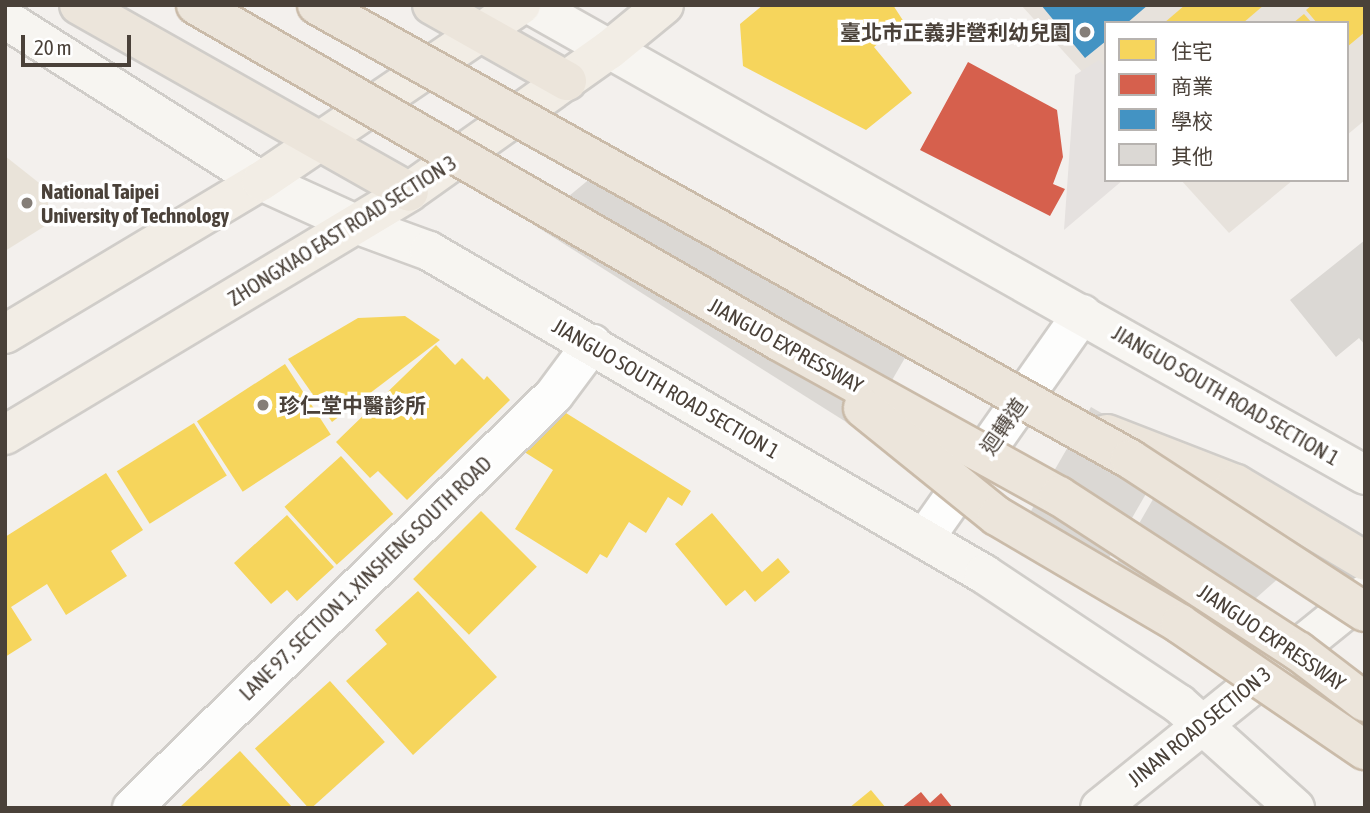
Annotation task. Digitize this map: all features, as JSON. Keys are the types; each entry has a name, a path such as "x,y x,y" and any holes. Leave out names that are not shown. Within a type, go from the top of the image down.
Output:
{"highway":[{"path":"79,5 125,34 323,139 409,192"},
{"name":"JIANGUO EXPRESSWAY","path":"196,5 779,341 1059,496 1298,651 1365,702"},
{"path":"317,5 1130,459 1365,612"},
{"path":"432,5 567,81"},
{"path":"779,341 998,516 1180,624 1365,750"},
{"path":"1024,402 1236,484 1365,561"}],"main road":[{"path":"5,334 261,180 520,5"},
{"name":"ZHONGXIAO EAST ROAD SECTION 3","path":"5,435 409,192 567,81 664,5"}],"street":[{"name":"JIANGUO SOUTH ROAD SECTION 1","path":"531,5 1365,475"},
{"name":"JIANGUO SOUTH ROAD SECTION 1","path":"5,19 261,180 358,225 429,251 984,574 1202,722 1295,808"},
{"name":"迴轉道","path":"924,539 1082,314"},
{"name":"LANE 97, SECTION 1, XINSHENG SOUTH ROAD","path":"132,808 554,395 592,344"},
{"name":"JINAN ROAD SECTION 3","path":"1100,808 1202,722 1365,594"}],"shaded area":[{"path":"1021,5 1365,5 1365,120 1349,133 1349,21 1104,21 1104,96"},
{"path":"1099,60 1104,66 1104,182 1121,182 1064,230 1075,75"},
{"name":"National Taipei University of Technology","path":"5,156 43,186 53,221 5,251"},
{"path":"1183,182 1291,182 1229,233"}],"building: 住宅":[{"path":"763,5 893,5 904,22 874,47 912,93 866,130 743,66 740,24"},
{"path":"1185,5 1264,5 1245,21 1166,21"},
{"path":"1312,5 1365,5 1365,32 1349,45 1349,21 1315,21 1306,10"},
{"path":"1304,14 1310,21 1295,21"},
{"path":"405,316 440,340 332,422 288,359 358,318"},
{"path":"436,345 455,365 462,358 484,380 487,376 510,400 407,500 378,471 370,478 336,442"},
{"path":"285,364 331,434 243,492 197,421"},
{"path":"566,413 691,491 682,506 668,497 646,533 629,522 607,558 600,554 587,574 515,529 553,470 518,448 548,414"},
{"path":"194,423 227,476 150,524 117,471"},
{"path":"341,456 393,514 337,565 285,507"},
{"path":"106,473 143,530 111,551 127,576 66,615 47,584 11,607 32,640 5,657 5,537"},
{"path":"481,511 537,567 469,635 413,579"},
{"path":"712,513 762,572 778,558 790,572 755,602 745,590 726,606 675,544"},
{"path":"287,515 334,567 297,601 287,590 271,604 234,563"},
{"path":"418,591 497,677 413,755 346,681 387,644 375,630"},
{"path":"330,681 385,742 311,808 308,808 255,749"},
{"path":"240,751 293,808 179,808"},
{"path":"871,790 886,808 849,808"}],"building: 商業":[{"path":"968,62 1057,110 1063,157 1053,184 1065,189 1050,216 920,150"},
{"path":"921,792 930,803 941,793 953,808 901,808"}],"building: 學校":[{"name":"臺北市正義非營利幼兒園","path":"1041,5 1148,5 1129,21 1104,21 1104,43 1085,58"}],"building: 其他":[{"path":"621,153 924,325 862,432 534,225"},
{"path":"1365,240 1365,345 1359,338 1336,357 1290,300"},
{"path":"1091,407 1170,452 1104,566 1026,520"},
{"path":"1171,468 1306,554 1221,629 1114,567"}],"place":[{"name":"臺北市正義非營利幼兒園","path":"1085,32"},
{"name":"National Taipei University of Technology","path":"27,203"},
{"name":"珍仁堂中醫診所","path":"263,405"}]}
